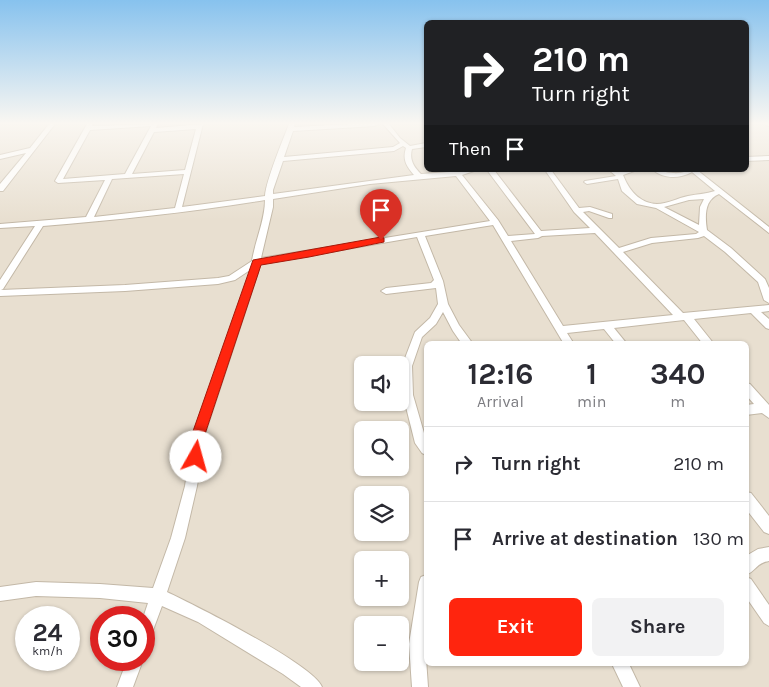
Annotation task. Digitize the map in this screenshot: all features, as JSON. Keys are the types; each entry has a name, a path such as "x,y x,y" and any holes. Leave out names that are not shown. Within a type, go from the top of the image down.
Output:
{"street":[{"path":"0,189 27,156"},
{"path":"72,156 58,181 187,172"},
{"path":"127,176 138,156"},
{"path":"178,210 191,156"},
{"path":"154,606 178,538 192,486 199,434 254,273 258,243 271,197 269,190 279,156"},
{"path":"278,159 312,156"},
{"path":"407,156 408,162 420,177"},
{"path":"749,159 766,158 769,162"},
{"path":"0,226 88,220 178,210 349,184 466,172"},
{"path":"492,172 515,200 539,234"},
{"path":"549,172 577,210 617,252 684,316 706,341"},
{"path":"661,172 671,176 688,172"},
{"path":"694,172 769,231"},
{"path":"587,182 615,180 619,173"},
{"path":"619,173 625,188 640,202 658,206 694,228 703,231 728,250 762,282 769,300"},
{"path":"458,174 495,222 567,341"},
{"path":"0,178 11,176"},
{"path":"88,220 109,178"},
{"path":"617,252 651,241 698,236 703,231 702,214 705,202 719,192"},
{"path":"658,206 689,198 711,196"},
{"path":"577,210 590,209 609,216"},
{"path":"0,293 201,284 232,278 256,262 495,222"},
{"path":"0,287 40,224"},
{"path":"506,239 538,236 539,234 598,230"},
{"path":"420,234 439,281 443,304 466,341"},
{"path":"386,290 433,286 439,281"},
{"path":"424,446 408,395 407,366 418,335 433,321 443,304"},
{"path":"560,330 769,308"},
{"path":"752,310 769,325"},
{"path":"606,325 619,341"},
{"path":"749,390 767,411"},
{"path":"749,410 767,411"},
{"path":"749,502 769,527"},
{"path":"749,564 759,555 769,554"},
{"path":"749,588 769,618"},
{"path":"0,594 36,589 100,591 158,596 203,617 289,668 314,687"},
{"path":"420,687 417,644 424,596"},
{"path":"621,666 632,687"},
{"path":"125,687 131,671"}],"shaded area":[{"path":"0,156 424,156 424,172 749,172 749,156 769,156 769,687 0,687"}],"route":[{"path":"196,457 199,434 254,273 256,262 381,240"}]}
